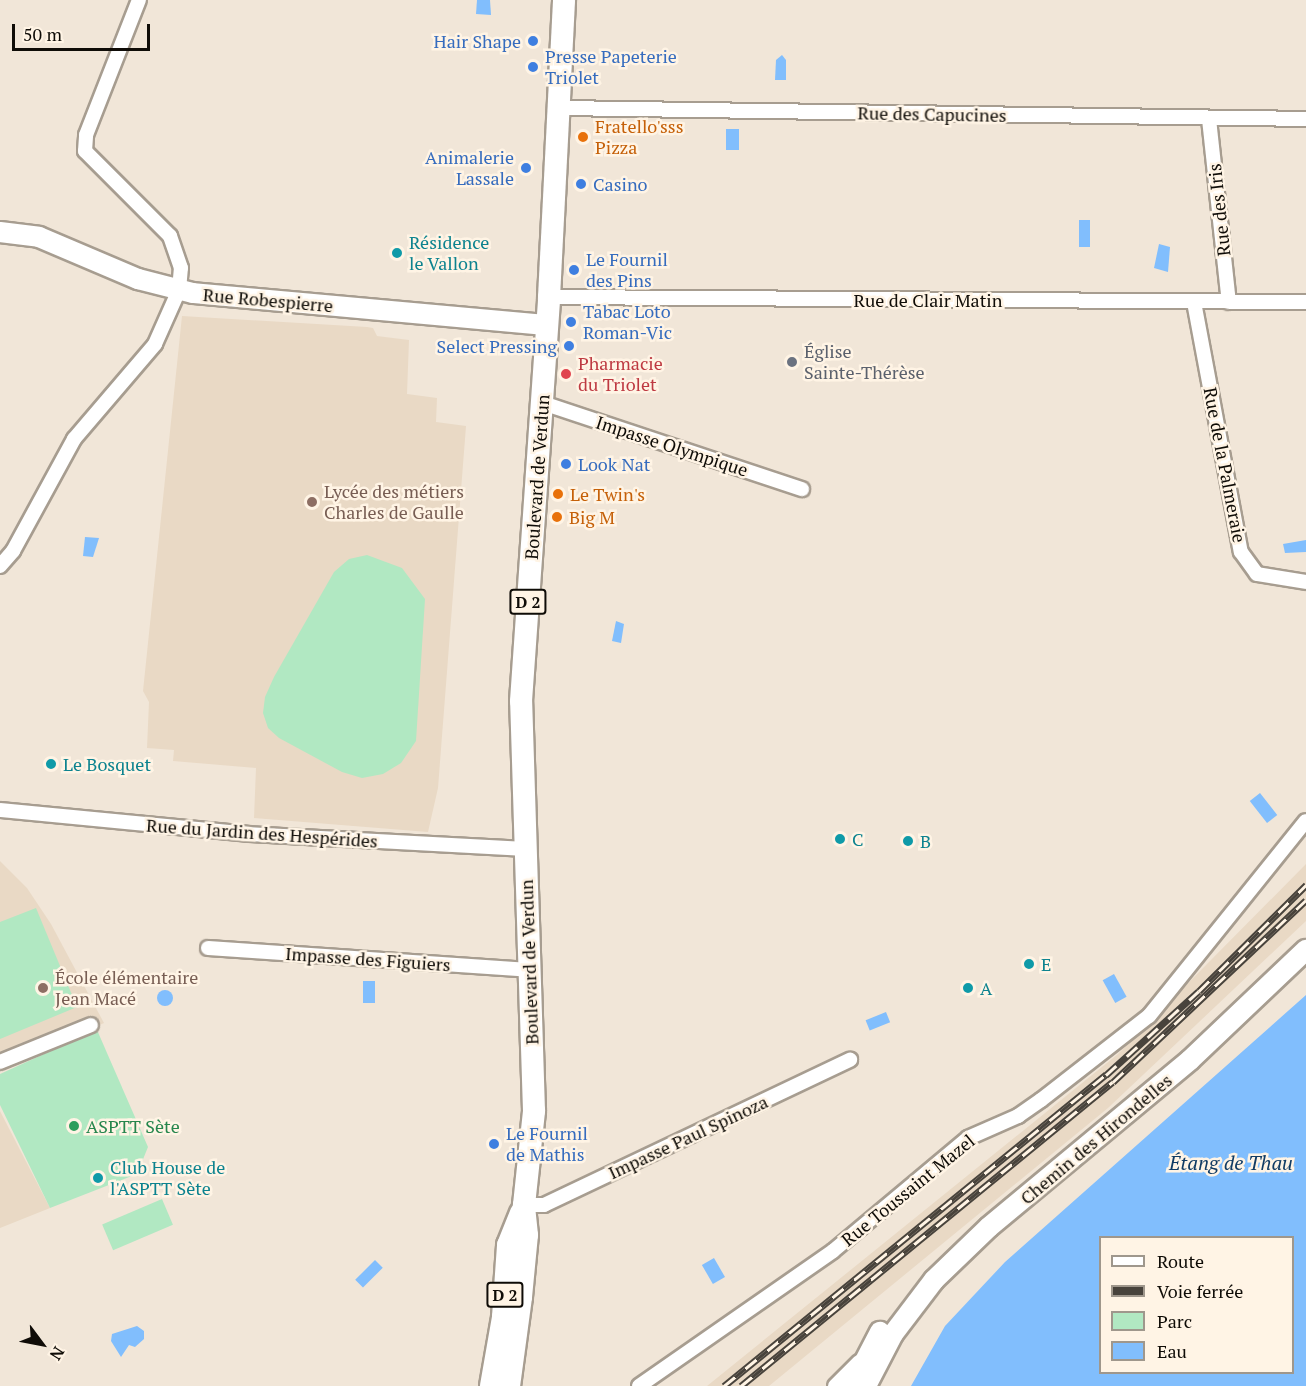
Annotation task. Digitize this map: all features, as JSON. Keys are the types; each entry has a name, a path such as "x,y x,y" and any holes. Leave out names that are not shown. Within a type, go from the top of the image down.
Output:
{"main road":[{"name":"Boulevard de Verdun","path":"509,1386 526,1236 524,1205 534,1111 521,701 543,403 564,0"},
{"name":"Boulevard de Verdun","path":"491,1386 503,1317 508,1245 524,1205"}],"street":[{"path":"0,566 13,550 74,439 155,344 178,290 181,268 170,236 85,151 86,135 140,0"},
{"name":"Rue des Capucines","path":"559,108 1306,119"},
{"name":"Rue des Iris","path":"1209,119 1229,302"},
{"name":"Rue Robespierre","path":"0,232 39,237 138,279 219,298 547,325"},
{"name":"Rue de Clair Matin","path":"549,297 1306,302"},
{"name":"Rue de la Palmeraie","path":"1194,302 1241,552 1257,574 1306,582"},
{"name":"Impasse Olympique","path":"543,403 802,489"},
{"name":"Rue du Jardin des Hespérides","path":"0,810 248,834 524,849"},
{"name":"Rue Toussaint Mazel","path":"639,1386 833,1251 968,1138 1018,1116 1149,1016 1306,821"},
{"name":"Impasse des Figuiers","path":"208,948 529,970"},
{"name":"Chemin des Hirondelles","path":"866,1386 893,1334 934,1280 989,1227 1153,1093 1306,950"},
{"path":"0,1062 91,1025"},
{"name":"Impasse Paul Spinoza","path":"524,1205 544,1205 850,1060"},
{"path":"836,1386 865,1356 920,1278 962,1243 989,1227"},
{"path":"852,1386 865,1356"}],"shaded area":[{"name":"Lycée des métiers Charles de Gaulle","path":"182,316 367,327 373,328 377,336 409,340 407,394 437,398 436,422 466,426 438,788 428,832 254,818 256,768 173,761 174,750 147,748 149,702 143,691"},
{"name":"École élémentaire Jean Macé","path":"0,861 27,888 51,924 104,1023 0,1071"},
{"path":"1306,864 1306,921 1108,1108 769,1386 707,1386 1118,1054"},
{"path":"0,1111 50,1208 0,1228"}],"green space":[{"path":"367,555 402,568 425,599 416,741 401,763 383,774 362,778 342,772 279,738 268,728 263,713 265,697 274,677 334,572 349,559"},
{"path":"36,908 77,1007 0,1039 0,922"},
{"name":"ASPTT Sète","path":"97,1030 148,1147 137,1174 50,1208 0,1105 0,1074"},
{"path":"162,1199 173,1225 113,1250 102,1224"}],"water":[{"path":"477,0 490,0 491,15 476,14"},
{"path":"782,55 786,60 786,80 775,80 776,60"},
{"path":"726,129 739,129 739,150 726,150"},
{"path":"1079,220 1090,220 1090,247 1079,247"},
{"path":"1159,244 1170,247 1168,272 1154,268"},
{"path":"85,537 99,538 93,557 83,556"},
{"path":"1306,540 1306,552 1285,553 1283,544"},
{"path":"616,621 624,624 621,643 612,641"},
{"path":"1260,793 1277,815 1267,823 1250,801"},
{"path":"1114,974 1127,997 1115,1003 1103,980"},
{"path":"363,981 375,981 375,1003 363,1003"},
{"path":"165,990 171,992 173,998 171,1004 165,1006 159,1004 157,998 159,992"},
{"name":"Étang de Thau","path":"1306,995 1306,1386 911,1386 945,1326 1005,1262"},
{"path":"886,1012 890,1022 870,1030 866,1020"},
{"path":"714,1258 725,1277 713,1284 702,1265"},
{"path":"375,1260 383,1268 363,1288 355,1280"},
{"path":"137,1326 144,1331 144,1339 135,1347 129,1345 121,1357 111,1341 112,1334"}],"railway":[{"path":"724,1386 1106,1075 1199,991 1306,885"},
{"path":"741,1386 1113,1082 1306,900"}],"place":[{"name":"Hair Shape","path":"533,41"},
{"name":"Presse Papeterie Triolet","path":"533,67"},
{"name":"Fratello'sss Pizza","path":"583,137"},
{"name":"Animalerie Lassale","path":"526,168"},
{"name":"Casino","path":"581,184"},
{"name":"Résidence le Vallon","path":"397,253"},
{"name":"Le Fournil des Pins","path":"574,270"},
{"name":"Tabac Loto Roman-Vic","path":"571,322"},
{"name":"Select Pressing","path":"569,346"},
{"name":"Église Sainte-Thérèse","path":"792,362"},
{"name":"Pharmacie du Triolet","path":"566,374"},
{"name":"Look Nat","path":"566,464"},
{"name":"Le Twin's","path":"558,494"},
{"name":"Lycée des métiers Charles de Gaulle","path":"312,502"},
{"name":"Big M","path":"557,517"},
{"name":"Le Bosquet","path":"51,764"},
{"name":"C","path":"840,839"},
{"name":"B","path":"908,841"},
{"name":"E","path":"1029,964"},
{"name":"École élémentaire Jean Macé","path":"43,988"},
{"name":"A","path":"968,988"},
{"name":"ASPTT Sète","path":"74,1126"},
{"name":"Le Fournil de Mathis","path":"494,1144"},
{"name":"Club House de l'ASPTT Sète","path":"98,1178"}]}
